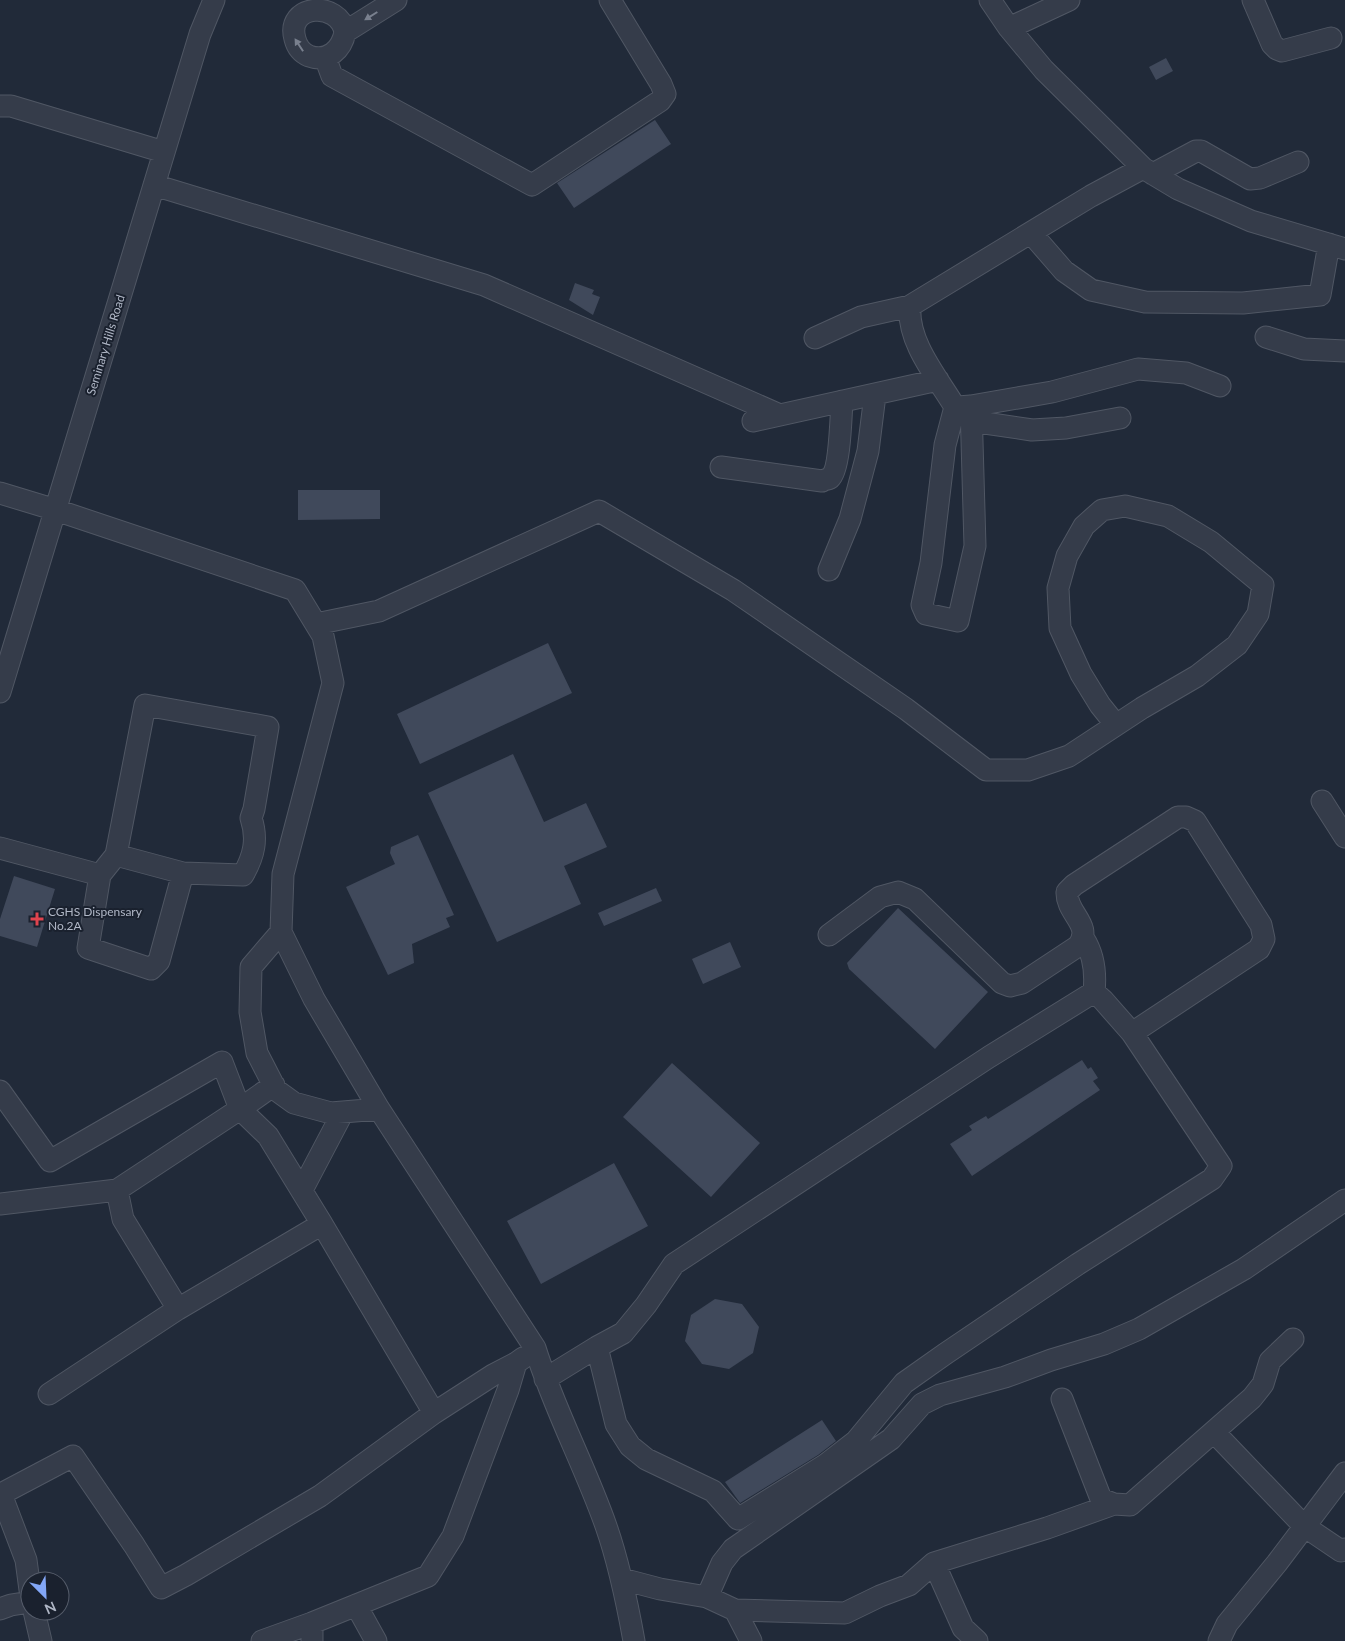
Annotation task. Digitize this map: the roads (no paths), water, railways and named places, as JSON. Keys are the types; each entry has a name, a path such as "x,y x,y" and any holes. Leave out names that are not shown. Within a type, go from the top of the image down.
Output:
{"street":[{"name":"Seminary Hills Road","path":"0,692 200,34 214,0"},
{"path":"345,32 396,0"},
{"path":"325,57 332,76 532,185 660,101 665,94 661,84 610,0"},
{"path":"990,0 1009,28 1044,70 1148,171 1178,189 1251,220 1337,247 1320,296 1243,304 1145,302 1091,290 1064,271 1031,232"},
{"path":"1009,28 1069,0"},
{"path":"1253,0 1272,44 1277,49 1282,50 1330,38"},
{"path":"317,6 340,7 340,16 345,32 344,41 333,54 325,57 308,56 301,51 296,44 294,27 296,19 309,8 317,6"},
{"path":"0,106 11,106 164,152"},
{"path":"815,338 861,317 910,306 1091,196 1196,151 1201,151 1250,179 1260,178 1298,162"},
{"path":"154,185 484,285 780,415"},
{"path":"910,306 909,315 915,341 938,380 966,412 1032,430 1066,428 1120,418"},
{"path":"1266,337 1304,349 1345,351"},
{"path":"966,412 975,546 958,621 926,614 922,605 931,563 946,445 966,412 1138,369 1186,373 1220,386"},
{"path":"753,421 938,380"},
{"path":"829,570 850,519 865,461 875,395"},
{"path":"721,467 822,481 829,478 834,473 841,433 842,401"},
{"path":"0,493 295,590 323,636 333,684 284,874 281,932 314,998 379,1109 535,1348 545,1379 606,1526 622,1579 634,1641"},
{"path":"316,624 379,611 600,511 733,590 906,709 986,770 1028,770 1069,756 1196,676 1237,644 1258,614 1263,585 1211,542 1168,516 1125,506 1102,510 1084,526 1067,556 1058,588 1060,628 1081,674 1100,705 1116,725"},
{"path":"116,855 183,873 243,874 254,851 255,830 251,818 268,727 146,705 116,855 100,875 88,948 151,968 159,961 183,873"},
{"path":"1322,801 1345,837"},
{"path":"1094,992 1095,979 1090,950 1084,939 1084,931 1067,900 1067,892 1074,885 1178,817 1186,817 1195,821 1261,925 1264,939 1259,949 1132,1033"},
{"path":"0,848 100,875"},
{"path":"829,935 880,897 898,892 915,899 994,977 1010,986 1022,983 1078,946 1084,939"},
{"path":"281,932 250,968 250,1012 257,1053 276,1090 294,1103 331,1113 379,1109"},
{"path":"597,1347 616,1424 630,1446 646,1459 713,1491 738,1519 825,1465 856,1441 904,1383 1078,1264 1212,1179 1221,1166 1132,1033 1094,992"},
{"path":"545,1379 623,1333 646,1305 674,1264 989,1057 1094,992"},
{"path":"0,1092 50,1161 222,1062 240,1109 268,1136 434,1413"},
{"path":"0,1204 117,1190 274,1085"},
{"path":"302,1190 343,1112"},
{"path":"117,1190 123,1219 178,1309"},
{"path":"707,1597 722,1564 733,1549 891,1439 922,1404 940,1395 1005,1377 1051,1360 1104,1344 1139,1329 1244,1269 1345,1200"},
{"path":"49,1394 178,1309 322,1224"},
{"path":"1062,1399 1102,1498 1114,1504 1130,1505 1257,1393 1263,1384 1270,1361 1293,1339"},
{"path":"27,1571 26,1560 1,1495 73,1456 161,1588 320,1496 434,1413 493,1375 516,1363 535,1348"},
{"path":"262,1641 312,1632 356,1605 428,1576 454,1536 508,1390 516,1363"},
{"path":"1214,1432 1304,1526 1341,1551 1345,1549"},
{"path":"1219,1641 1227,1624 1277,1563 1345,1473"},
{"path":"622,1579 660,1589 707,1597 735,1610 845,1613 880,1596 909,1585 934,1563 1047,1528 1114,1504"},
{"path":"934,1563 963,1628 977,1641"},
{"path":"0,1610 11,1604 20,1603"},
{"path":"356,1605 376,1641"},
{"path":"735,1610 750,1641"},
{"path":"36,1621 41,1641"}],"place":[{"name":"CGHS Dispensary No.2A","path":"37,919"}]}
